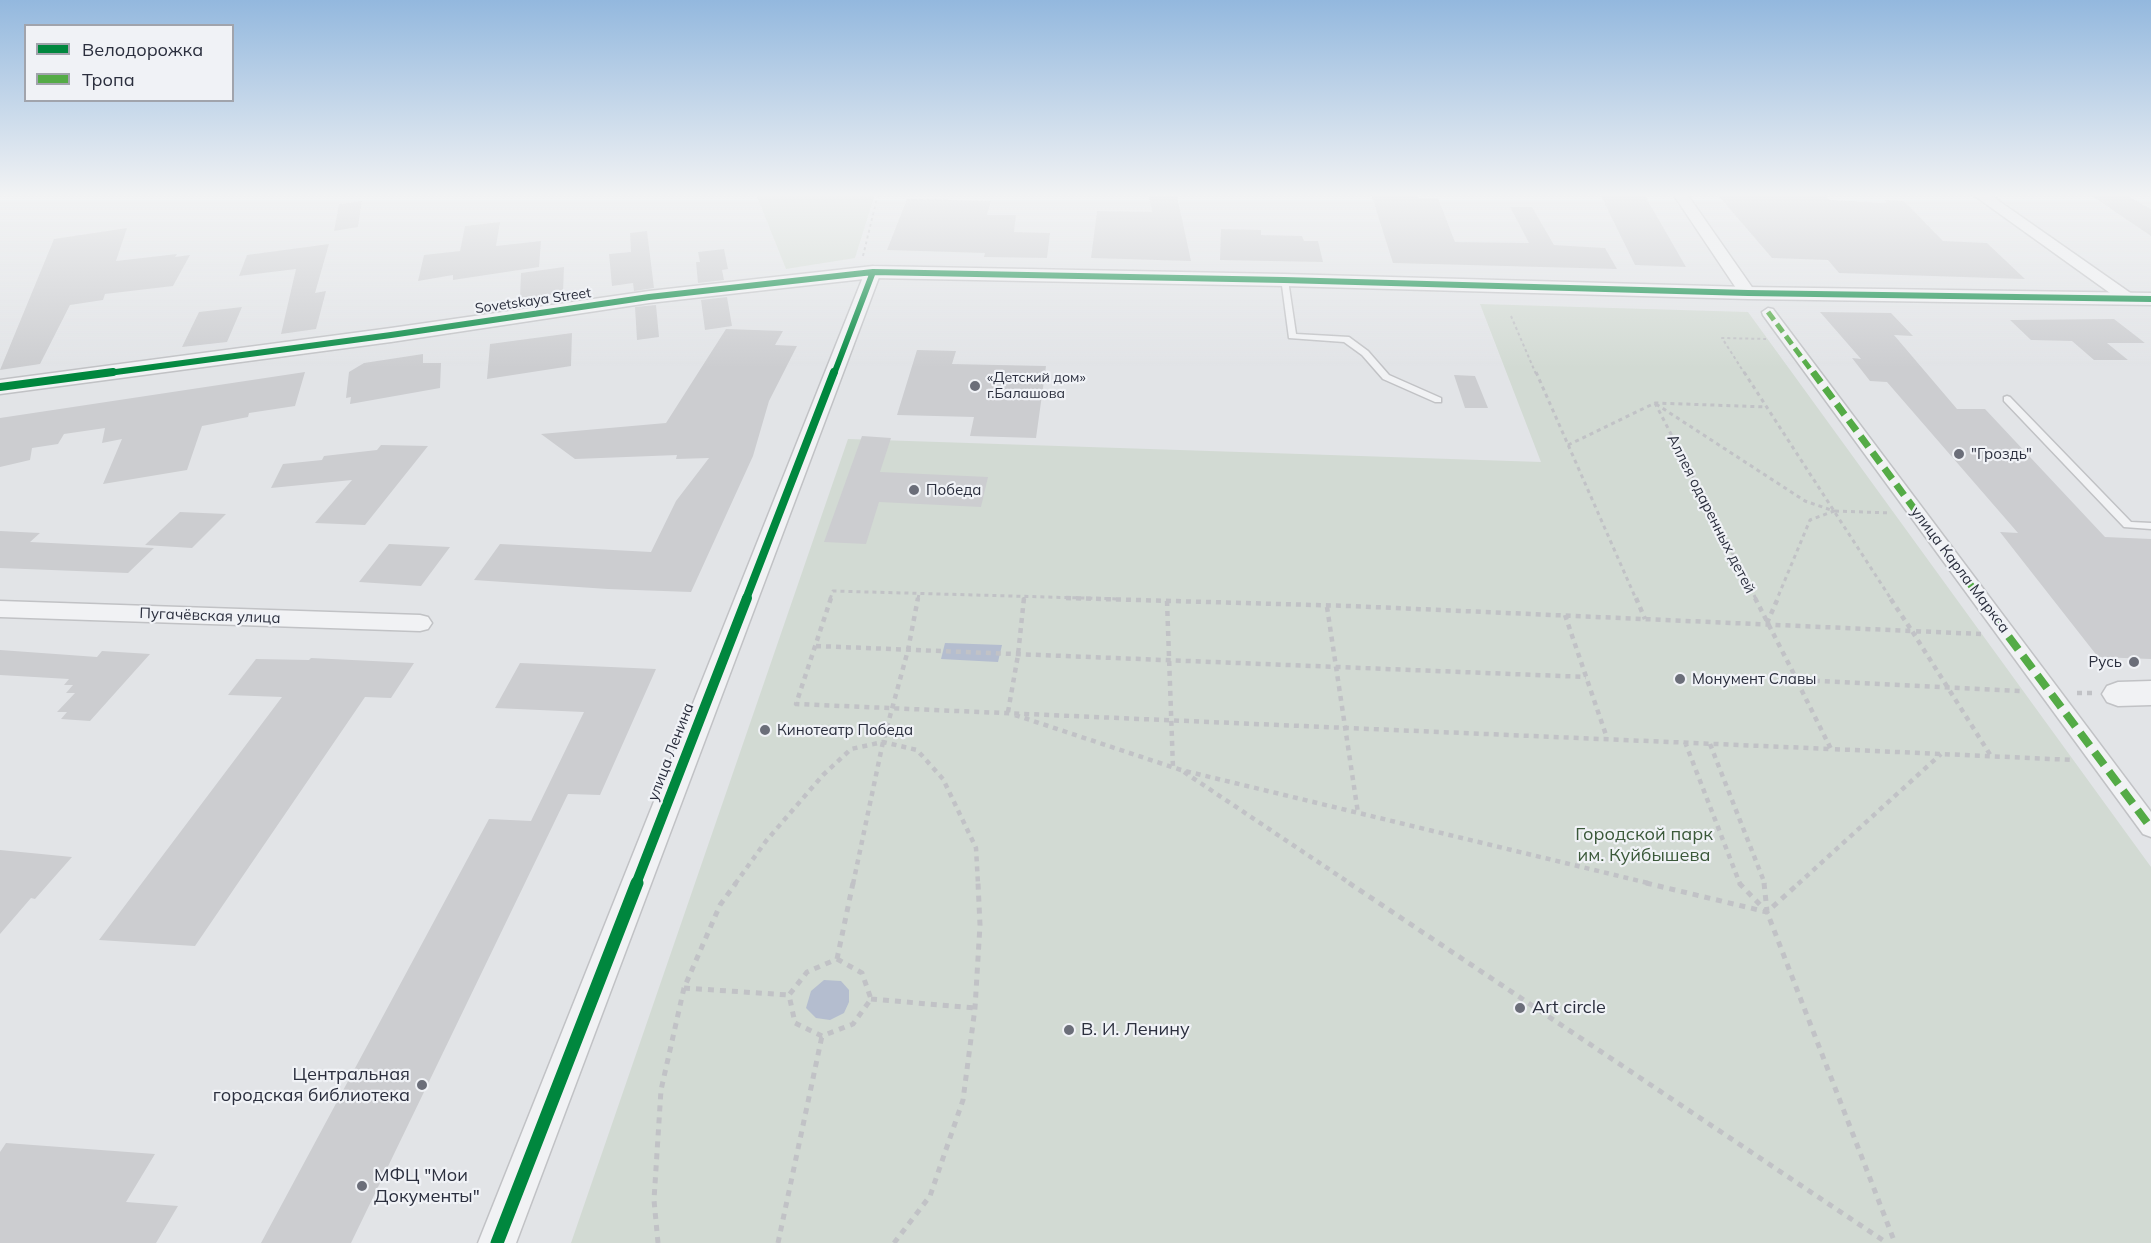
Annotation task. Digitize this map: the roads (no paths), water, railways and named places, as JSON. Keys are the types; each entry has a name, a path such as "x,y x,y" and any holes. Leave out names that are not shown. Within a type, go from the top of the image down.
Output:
{"street":[{"path":"1720,252 1749,293"},
{"path":"2068,252 2141,299"},
{"name":"Sovetskaya Street","path":"0,387 391,335 649,297 873,272 1284,280 1749,293 2141,299"},
{"name":"улица Ленина","path":"498,1243 873,272"},
{"name":"улица Карла Маркса","path":"1768,312 2151,828"},
{"name":"Пугачёвская улица","path":"0,609 420,623"},
{"path":"2118,694 2151,693"}],"lane":[{"path":"1284,280 1292,336 1346,339 1365,353 1386,377 1437,400"},
{"path":"2007,399 2128,525 2151,526"}],"water":[{"path":"945,643 1002,645 998,662 941,659"},
{"path":"824,980 841,981 849,990 849,1002 844,1013 830,1020 816,1018 806,1008 811,991"}],"place":[{"name":"«Детский дом» г.Балашова","path":"975,386"},
{"name":"\"Гроздь\"","path":"1959,454"},
{"name":"Победа","path":"914,490"},
{"name":"Русь","path":"2134,662"},
{"name":"Монумент Славы","path":"1680,679"},
{"name":"Кинотеатр Победа","path":"765,730"},
{"name":"Art circle","path":"1520,1008"},
{"name":"В. И. Ленину","path":"1069,1030"},
{"name":"Центральная городская библиотека","path":"422,1085"},
{"name":"МФЦ \"Мои Документы\"","path":"362,1186"}],"park label":[{"name":"Городской парк им. Куйбышева","path":"1644,845"}]}
